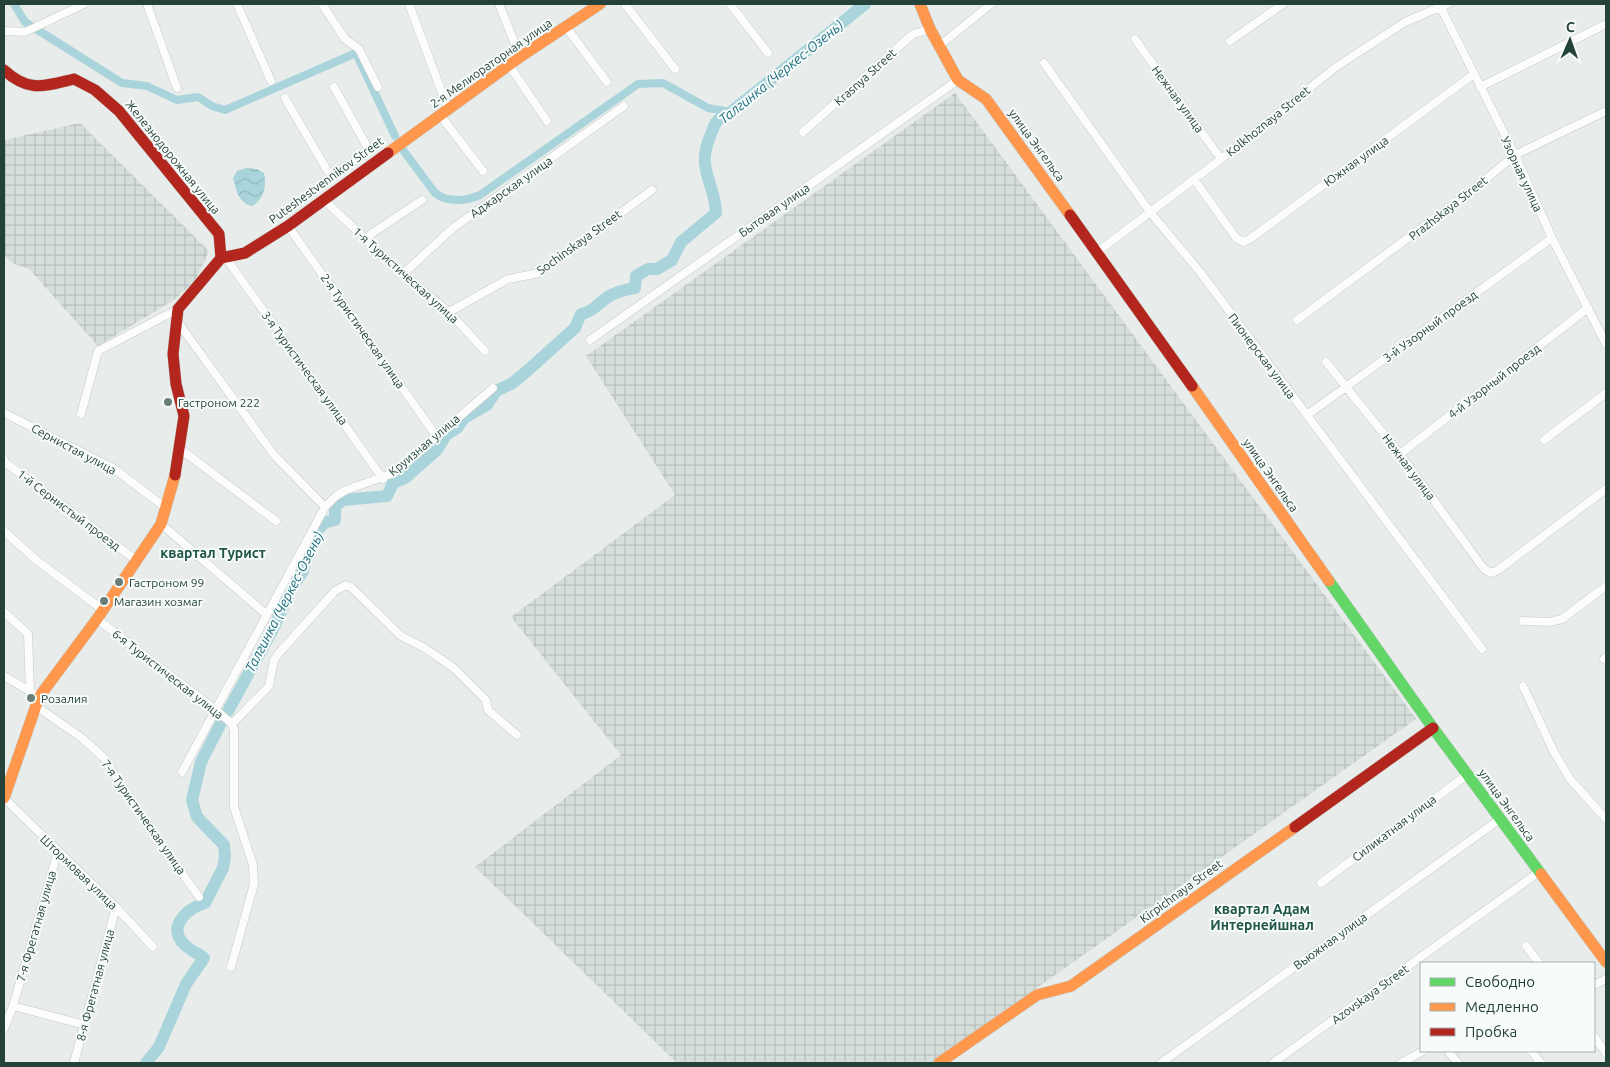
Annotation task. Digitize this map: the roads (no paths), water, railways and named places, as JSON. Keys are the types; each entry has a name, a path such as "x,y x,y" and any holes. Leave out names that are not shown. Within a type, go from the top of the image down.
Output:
{"street":[{"path":"60,4 63,12"},
{"path":"4,31 25,32 63,12 84,4"},
{"path":"147,4 177,88"},
{"path":"237,4 271,81"},
{"path":"322,4 345,39 359,49 378,87"},
{"path":"409,4 444,112 483,171"},
{"path":"498,4 520,57"},
{"name":"2-я Мелиораторная улица","path":"398,145 520,57 600,4"},
{"path":"625,4 675,69"},
{"path":"730,4 768,53"},
{"name":"улица Энгельса","path":"920,4 930,29 958,80 986,99 1097,252 1433,728 1606,962"},
{"path":"940,46 991,4"},
{"path":"1230,41 1283,4"},
{"name":"Узорная улица","path":"1443,5 1480,87 1515,154 1552,238 1606,344"},
{"name":"Kolkhoznaya Street","path":"1097,252 1221,159 1336,67 1405,22 1443,5"},
{"path":"1480,87 1606,24"},
{"path":"566,27 607,82"},
{"name":"Krasnya Street","path":"803,132 913,34 930,29"},
{"name":"Нежная улица","path":"1135,39 1221,159"},
{"name":"Пионерская улица","path":"1044,63 1150,212 1200,272 1257,352 1308,415 1482,649"},
{"path":"509,65 547,122"},
{"name":"Железнодорожная улица","path":"4,70 15,83 35,88 74,79 95,90 107,100 119,111 218,234 224,258"},
{"name":"Южная улица","path":"1194,179 1236,238 1243,242 1250,239 1474,74"},
{"name":"Бытовая улица","path":"590,340 958,80"},
{"path":"334,87 375,162"},
{"path":"285,98 327,170 331,173 337,172 369,150"},
{"name":"Аджарская улица","path":"403,274 453,228 624,106"},
{"name":"Prazhskaya Street","path":"1298,320 1463,198 1515,154 1606,111"},
{"name":"Puteshestvennikov Street","path":"224,258 245,253 288,226 325,201 398,145"},
{"name":"Sochinskaya Street","path":"449,312 508,279 539,273 652,190"},
{"path":"365,238 422,200"},
{"name":"1-я Туристическая улица","path":"325,201 403,274 449,312 485,351"},
{"name":"2-я Туристическая улица","path":"288,226 437,437"},
{"name":"3-й Узорный проезд","path":"1308,415 1552,238"},
{"path":"81,414 98,351 177,315 224,258"},
{"name":"3-я Туристическая улица","path":"224,258 383,479"},
{"name":"4-й Узорный проезд","path":"1400,454 1588,308"},
{"path":"4,798 8,771 35,698 100,615 161,524 173,485 184,416 176,384 173,354 177,315"},
{"path":"177,315 274,455 325,507"},
{"name":"Нежная улица","path":"1326,362 1400,454 1484,569 1491,572 1498,570 1606,489"},
{"name":"Круизная улица","path":"182,772 217,711 325,507 336,496 346,490 383,479 394,473 493,388"},
{"path":"1544,440 1606,392"},
{"name":"Сернистая улица","path":"4,413 113,468 166,508"},
{"path":"179,448 276,521"},
{"name":"1-й Сернистый проезд","path":"4,459 6,463 136,560"},
{"path":"161,524 267,615"},
{"name":"6-я Туристическая улица","path":"4,531 100,615 232,724 235,738 234,807 252,865 254,884 231,967"},
{"path":"232,724 268,686 274,660 278,654 335,590 346,585 401,636 423,647 454,668 486,700 488,710 517,735"},
{"path":"1523,621 1549,622 1562,619 1606,586"},
{"path":"4,612 28,634 35,698"},
{"name":"7-я Туристическая улица","path":"4,676 35,698 104,758 130,801 200,897"},
{"path":"1523,686 1554,752 1570,779 1606,819"},
{"name":"Kirpichnaya Street","path":"939,1063 1037,995 1071,986 1433,728"},
{"name":"Силикатная улица","path":"1322,883 1468,774"},
{"name":"Штормовая улица","path":"4,798 116,907 153,947"},
{"name":"Вьюжная улица","path":"1161,1063 1500,819"},
{"name":"7-я Фрегатная улица","path":"4,1029 13,1006 58,851"},
{"name":"Azovskaya Street","path":"1273,1063 1539,872"},
{"name":"8-я Фрегатная улица","path":"74,1063 116,907"},
{"path":"1526,946 1538,962"},
{"path":"13,1006 85,1025"},
{"path":"1595,1037 1606,1053"},
{"path":"1401,1063 1421,1052"},
{"path":"1449,1052 1458,1063"},
{"path":"1532,1052 1541,1063"}],"water":[{"path":"246,168 257,169 264,173 265,178 264,192 252,206 241,199 233,178 237,171"}],"waterway":[{"path":"14,4 25,22 122,83 147,86 177,100 198,97 212,106 225,110 356,53 395,136"},
{"name":"Талгинка (Черкес-Озень)","path":"228,711 274,627 290,591 303,571 306,556 316,540 318,529 326,522 335,520 335,507 343,500 387,496 393,483 405,478 437,450 446,435 457,428 464,418 487,405 496,391 511,384 575,328 581,314 591,310 612,295 635,288 636,276 648,269 657,269 672,260 681,242 716,213 713,192 705,166 707,146 716,123 865,4"},
{"path":"403,150 435,193 451,200 463,200 480,195 638,84 663,83 708,108 731,112"},
{"name":"Талгинка (Черкес-Озень)","path":"146,1063 159,1047 186,984 204,958 186,946 179,938 177,931 181,919 192,909 205,903 223,868 224,845 197,817 192,800 201,762 221,723"}],"place":[{"name":"Гастроном 222","path":"168,402"},
{"name":"Гастроном 99","path":"119,582"},
{"name":"Магазин хозмаг","path":"104,601"},
{"name":"Розалия","path":"31,698"}],"district":[{"name":"квартал Турист","path":"213,553"},
{"name":"квартал Адам Интернейшнал","path":"1262,918"}]}
